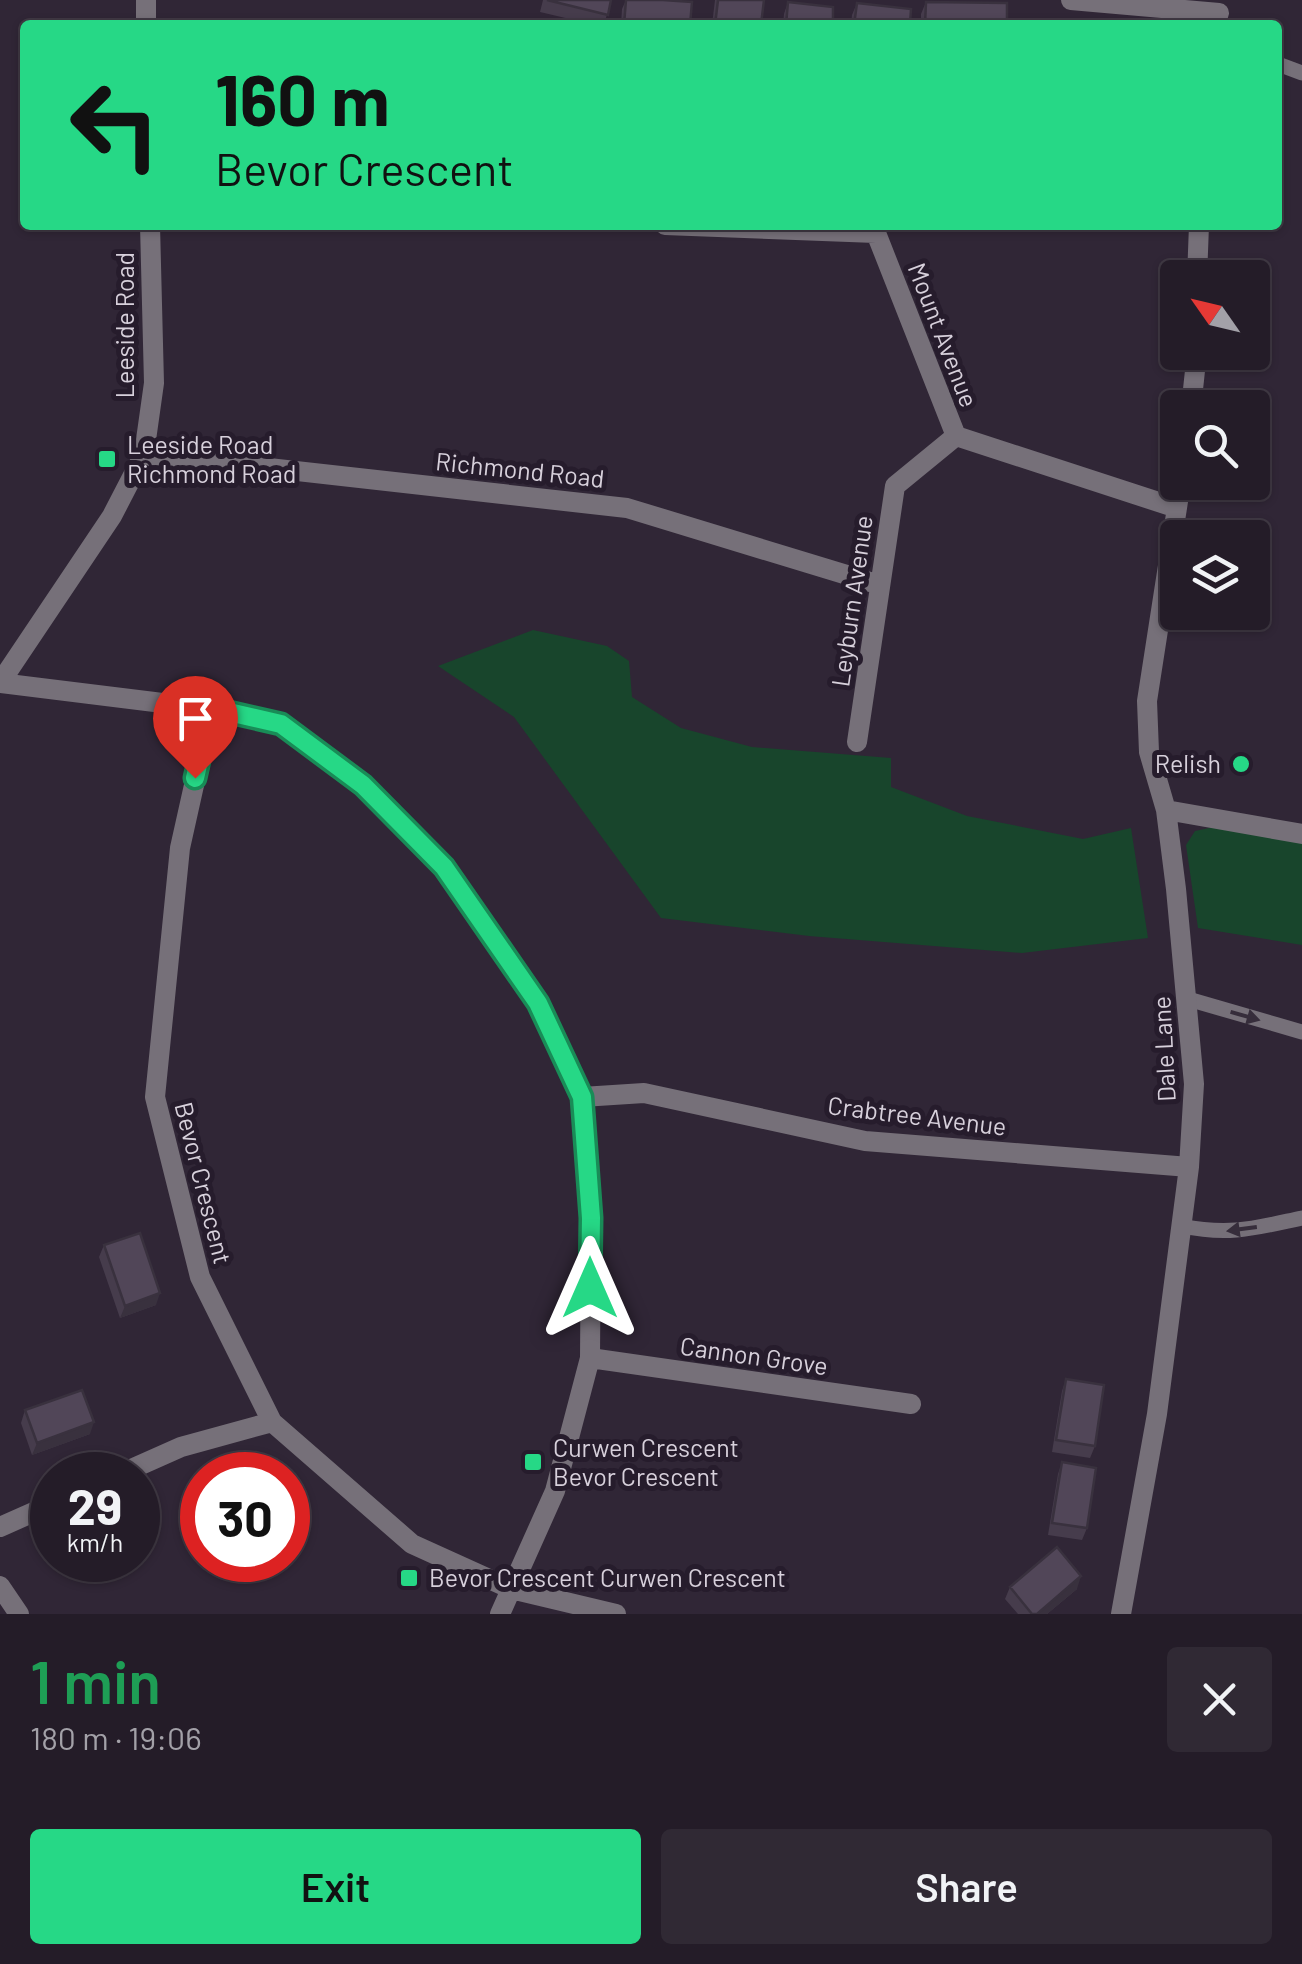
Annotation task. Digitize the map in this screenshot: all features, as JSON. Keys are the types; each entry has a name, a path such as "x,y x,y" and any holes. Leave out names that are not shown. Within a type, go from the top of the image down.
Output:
{"street":[{"path":"1070,0 1220,12"},
{"name":"Leeside Road","path":"0,683 112,516 144,454 154,383 150,230"},
{"name":"Mount Avenue","path":"816,230 876,232 956,436 1177,508"},
{"path":"1197,260 1199,230"},
{"name":"Leyburn Avenue","path":"857,742 895,486 956,436"},
{"name":"Richmond Road","path":"144,454 628,508 880,585"},
{"name":"Dale Lane","path":"1122,1614 1157,1414 1189,1167 1194,1084 1166,810 1148,752 1147,701 1178,500"},
{"path":"0,683 211,708 281,724 363,785 444,867 538,1003 582,1097 591,1218 590,1358 555,1491 500,1614"},
{"name":"Bevor Crescent","path":"211,708 180,848 156,1097 200,1277 272,1422 412,1544 511,1589 616,1614"},
{"path":"1166,810 1302,834"},
{"name":"Crabtree Avenue","path":"582,1097 644,1093 865,1141 1189,1167"},
{"name":"Cannon Grove","path":"590,1358 911,1404"},
{"path":"160,1456 272,1422"},
{"path":"0,1526 30,1513"},
{"path":"0,1586 19,1614"}],"lane":[{"path":"1188,999 1302,1032"},
{"path":"1182,1226 1236,1232 1302,1218"}],"green space":[{"path":"533,630 607,646 629,661 632,697 681,728 752,747 891,758 891,787 967,816 1083,839 1131,828 1148,938 1022,953 809,936 661,918 514,717 438,666"},
{"path":"1214,827 1302,843 1302,945 1198,928 1186,845 1195,831"}],"building":[{"path":"547,0 611,0 608,15"},
{"path":"626,0 692,2 690,20 624,20"},
{"path":"718,0 764,0 762,20 716,20"},
{"path":"788,2 833,7 833,20 786,20"},
{"path":"926,2 1007,3 1007,20 925,20"},
{"path":"857,3 911,9 910,20 855,20"},
{"path":"140,1233 160,1293 125,1306 104,1245"},
{"path":"1066,1379 1104,1385 1095,1446 1056,1440"},
{"path":"82,1390 94,1422 37,1443 25,1410"},
{"path":"1062,1462 1096,1468 1087,1528 1052,1523"},
{"path":"1057,1547 1081,1576 1037,1614 1032,1614 1010,1587"}],"place":[{"name":"Leeside Road Richmond Road","path":"107,459"},
{"name":"Relish","path":"1241,764"},
{"name":"Curwen Crescent Bevor Crescent","path":"533,1462"},
{"name":"Bevor Crescent Curwen Crescent","path":"409,1578"}],"route":[{"path":"195,778 211,708 281,724 363,785 444,867 538,1003 582,1097 591,1218 590,1288"}]}
